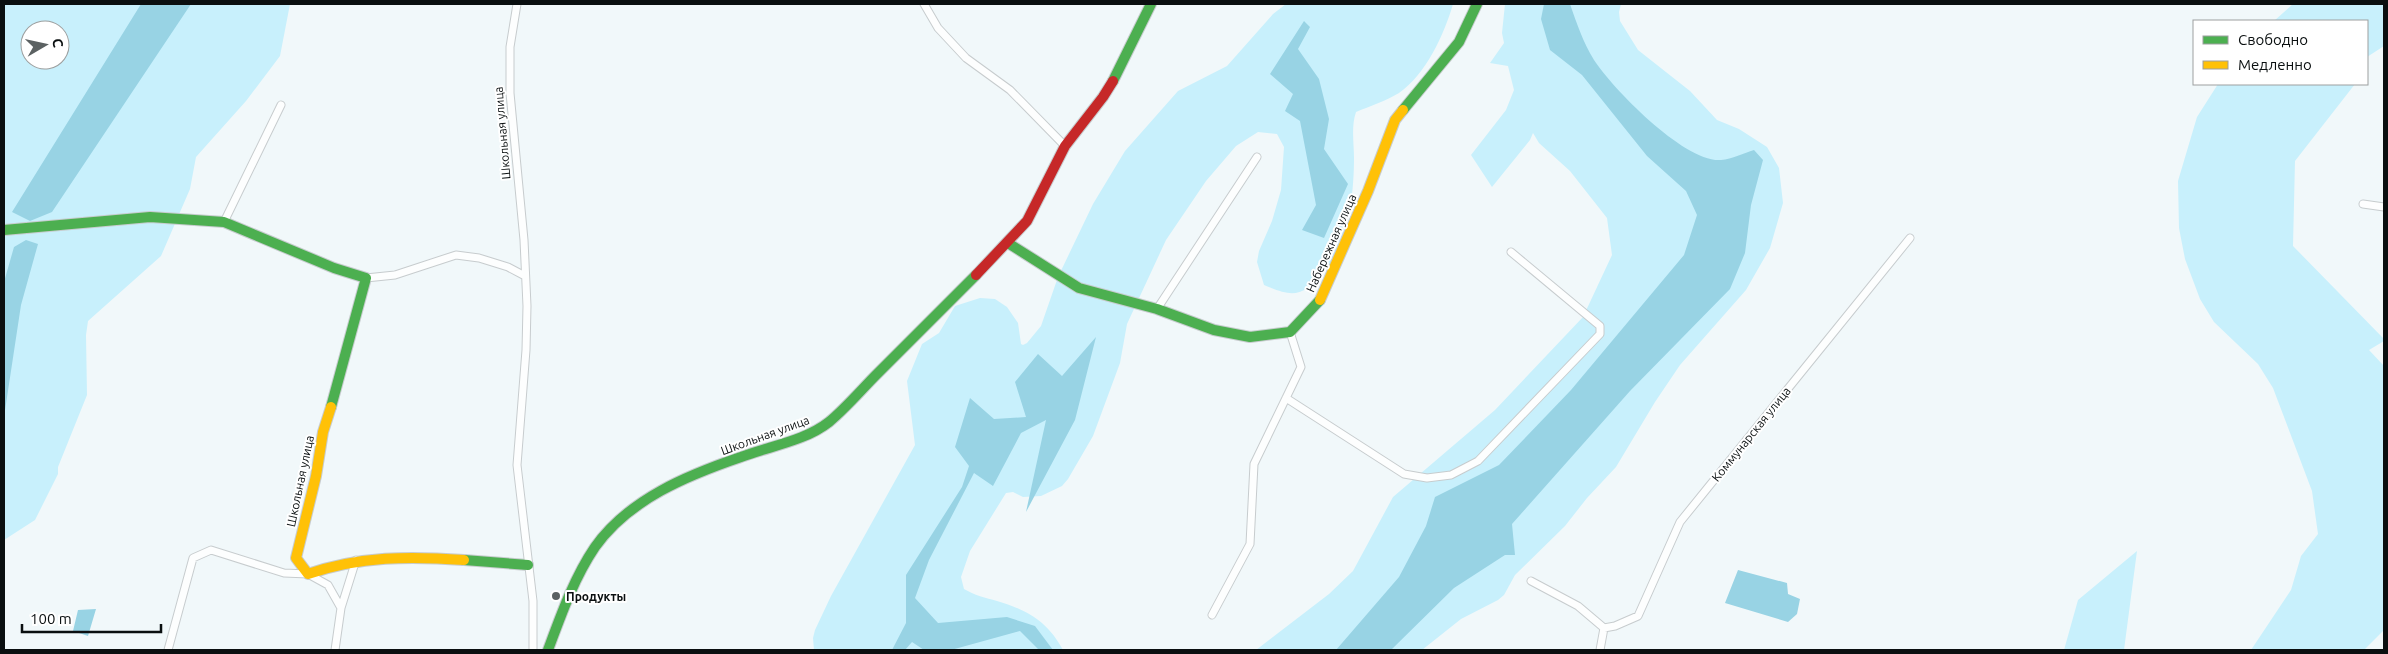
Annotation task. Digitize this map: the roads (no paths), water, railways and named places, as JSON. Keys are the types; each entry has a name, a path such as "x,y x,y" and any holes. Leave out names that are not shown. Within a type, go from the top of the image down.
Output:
{"street":[{"name":"Школьная улица","path":"517,4 510,47 510,93 525,276 526,350 517,465 533,601 533,650"},
{"path":"924,4 938,28 966,58 1010,90 1065,146"},
{"name":"Школьная улица","path":"548,650 595,547 615,525 654,496 685,480 775,444 813,433 829,422 1008,243 1026,221 1065,146 1083,125 1112,82 1151,4"},
{"name":"Набережная улица","path":"1290,332 1323,296 1368,191 1395,120 1459,42 1477,4"},
{"path":"224,222 281,105"},
{"path":"1157,309 1257,157"},
{"path":"2363,204 2384,208"},
{"path":"4,230 150,216 224,222 334,268 366,278 396,275 456,255 479,258 508,266 525,276"},
{"name":"Коммунарская улица","path":"1604,628 1615,626 1638,616 1680,522 1910,238"},
{"path":"1008,243 1080,288 1157,309 1214,330 1250,338 1290,332 1301,367 1254,464 1250,544 1212,615"},
{"path":"1286,398 1404,474 1428,478 1450,475 1478,461 1600,334 1600,326 1511,252"},
{"name":"Школьная улица","path":"308,574 296,558 316,476 323,432 340,381 366,278"},
{"path":"168,650 193,558 211,550 284,573 308,574 328,585 342,608"},
{"path":"308,574 330,564 356,560 410,558 528,565"},
{"path":"335,650 342,608 356,560"},
{"path":"1531,581 1578,606 1604,628 1600,650"}],"place":[{"name":"Продукты","path":"556,596"}]}
